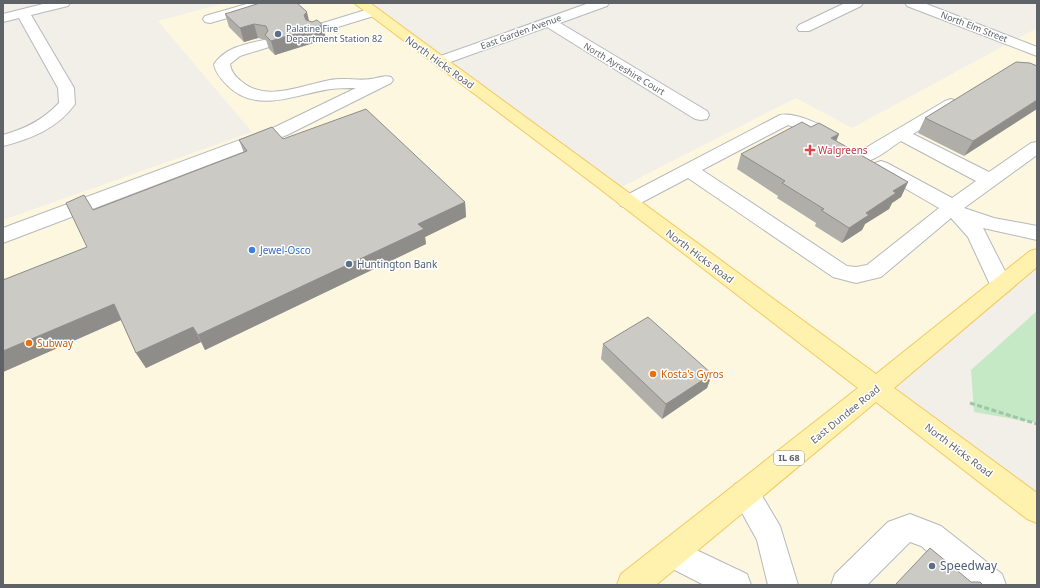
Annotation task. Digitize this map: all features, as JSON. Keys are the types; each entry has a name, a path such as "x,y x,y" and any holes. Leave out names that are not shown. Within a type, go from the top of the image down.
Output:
{"main road":[{"name":"North Hicks Road","path":"367,7 1037,510"},
{"name":"East Dundee Road","path":"632,585 1037,256"}],"street":[{"path":"3,18 63,3"},
{"path":"210,19 265,3"},
{"name":"East Garden Avenue","path":"440,61 602,3"},
{"path":"804,28 856,3"},
{"name":"North Elm Street","path":"912,3 1037,52"},
{"path":"315,30 367,7"},
{"path":"3,141 33,131 54,119 68,104 66,88 23,14"},
{"name":"North Ayreshire Court","path":"548,22 701,115"},
{"path":"3,236 281,131 382,82 332,84 273,97 263,97 244,92 224,71 222,64 224,60 236,53 264,44"},
{"path":"852,151 900,134 961,97"},
{"path":"628,202 786,118 805,124 955,211 992,224 1037,232"},
{"path":"900,134 989,180"},
{"path":"689,170 841,272 856,275 873,272 955,211 989,180 1037,147"},
{"path":"955,211 977,234 1001,285"},
{"path":"745,494 770,536 783,585"},
{"path":"846,585 898,532 910,528 931,536 991,585"},
{"path":"671,553 736,585"}],"path":[{"path":"970,403 1037,424"}],"shaded area":[{"path":"225,3 361,3 614,191 796,98 852,128 1037,28 1037,255 876,388 1037,510 1037,585 3,585 3,220 252,132 158,21"}],"green space":[{"path":"1037,311 1037,423 974,412 971,370"}],"building":[{"path":"260,3 297,3 307,12 304,15 306,20 312,22 317,20 323,25 271,41 265,35 268,31 266,26 254,24 240,28 225,14"},
{"path":"1016,62 1030,63 1037,66 1037,100 973,141 925,118"},
{"name":"Jewel-Osco","path":"366,109 465,202 418,224 424,229 198,335 193,327 136,353 114,304 3,351 3,280 87,247 66,203 84,195 93,210 247,151 239,140 272,127 283,139"},
{"name":"Walgreens","path":"802,122 811,127 819,123 839,134 831,138 908,182 893,191 896,193 866,213 869,215 849,228 821,210 824,209 782,183 785,181 741,154"},
{"name":"Kosta's Gyros","path":"648,317 712,374 666,404 603,344"},
{"name":"Speedway","path":"930,548 971,582 980,582 983,585 895,585"}],"place":[{"name":"Palatine Fire Department Station 82","path":"278,34"},
{"name":"Walgreens","path":"810,150"},
{"name":"Jewel-Osco","path":"252,250"},
{"name":"Huntington Bank","path":"349,264"},
{"name":"Subway","path":"29,343"},
{"name":"Kosta's Gyros","path":"653,374"},
{"name":"Speedway","path":"932,566"}]}
